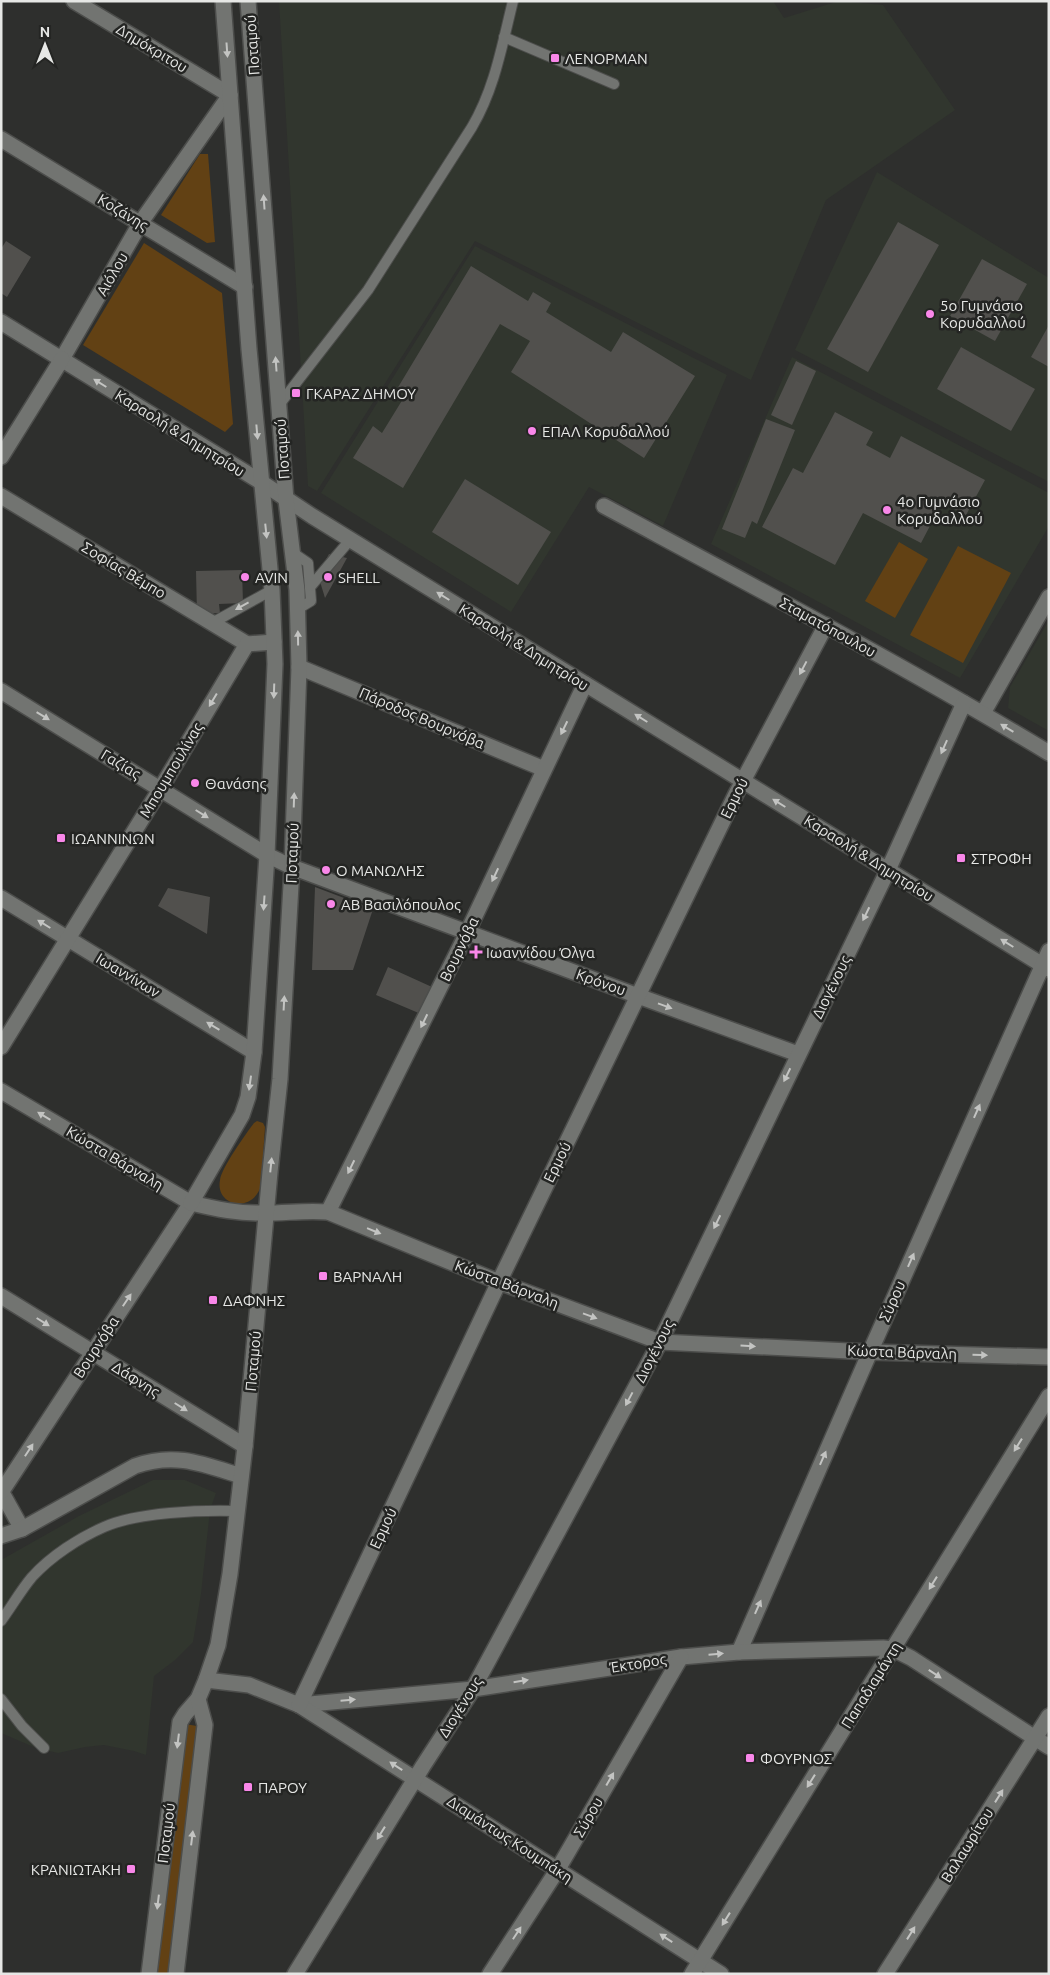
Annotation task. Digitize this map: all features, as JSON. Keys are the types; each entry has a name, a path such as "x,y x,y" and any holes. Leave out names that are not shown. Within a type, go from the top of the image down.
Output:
{"street":[{"name":"Ποταμού","path":"191,1203 242,1116 248,1096 254,1052 267,855 274,642 272,590 261,482 223,1"},
{"name":"Ποταμού","path":"148,1974 180,1722 198,1699 206,1680 218,1645 225,1609 245,1446 280,1080 292,866 299,667 298,609 286,500 248,1"},
{"name":"Δημόκριτου","path":"83,4 230,95"},
{"name":"Αιόλου","path":"1,457 62,359 141,222 230,95"},
{"name":"Κοζάνης","path":"1,139 141,222 245,287"},
{"name":"Καραολή & Δημητρίου","path":"1,322 261,482 350,540 888,870 1046,961"},
{"name":"Σοφίας Βέμπο","path":"1,496 247,644"},
{"name":"Σταματόπουλου","path":"604,506 826,625 983,713 1049,753"},
{"path":"983,713 1049,597"},
{"name":"Ερμού","path":"299,1705 499,1282 638,996 743,781 826,625"},
{"path":"247,644 274,642"},
{"name":"Μπουμπουλίνας","path":"1,1047 161,788 247,644"},
{"name":"Πάροδος Βουρνόβα","path":"299,667 544,769"},
{"name":"Βουρνόβα","path":"328,1212 467,933 585,684"},
{"name":"Γαζίας","path":"1,691 267,855 292,866"},
{"name":"Διογένους","path":"295,1974 415,1778 473,1689 660,1342 888,870 964,703"},
{"name":"Κρόνου","path":"292,866 467,933 798,1054"},
{"name":"Ιωαννίνων","path":"1,898 254,1052"},
{"name":"Σύρου","path":"739,1652 870,1352 1046,961"},
{"name":"Κώστα Βάρναλη","path":"1,1091 191,1203 222,1211 266,1213 309,1210 328,1212 499,1282 660,1342 870,1352 1049,1357"},
{"name":"Βουρνόβα","path":"2,1491 191,1203"},
{"name":"Δάφνης","path":"1,1296 245,1446"},
{"name":"Παπαδιαμάντη","path":"692,1974 1047,1402"},
{"path":"1,1536 22,1529 135,1466 151,1460 190,1460 241,1476"},
{"path":"2,1491 22,1529"},
{"name":"Έκτορος","path":"206,1680 250,1685 299,1705 473,1689 681,1657 739,1652 893,1649 911,1658 1049,1746"},
{"name":"Σύρου","path":"490,1974 558,1869 681,1657"},
{"name":"Ποταμού","path":"176,1974 205,1725 198,1699"},
{"name":"Διαμάντως Κουμπάκη","path":"299,1705 722,1974"},
{"name":"Βαλαωρίτου","path":"885,1974 1049,1716"}],"lane":[{"path":"279,405 368,290 484,107 494,79 513,1"},
{"path":"504,37 614,84"},
{"path":"310,586 350,540"},
{"path":"292,552 308,563 311,601 298,609"},
{"path":"212,623 272,590"},
{"path":"1,1621 32,1577 54,1557 105,1526 140,1517 174,1513 210,1510 237,1511"},
{"path":"1,1699 22,1726 44,1748"}],"shaded area":[{"path":"279,1 773,1 784,18 839,1 883,5 955,110 826,200 751,380 475,241 317,491 308,486"},
{"path":"200,154 208,154 215,242 207,243 161,215"},
{"name":"5ο Γυμνάσιο Κορυδαλλού","path":"877,172 1049,278 1049,482 795,350"},
{"path":"144,243 222,293 233,424 225,432 83,345"},
{"name":"ΕΠΑΛ Κορυδαλλού","path":"475,246 727,375 663,526 589,487 511,612 321,493"},
{"name":"4ο Γυμνάσιο Κορυδαλλού","path":"792,357 1049,493 1049,526 960,678 711,544"},
{"path":"899,542 928,559 895,618 865,601"},
{"path":"958,546 1011,573 963,663 910,635"},
{"path":"1049,620 1049,731 1008,708 1010,687"},
{"path":"257,1121 263,1123 265,1127 261,1186 250,1201 235,1203 228,1201 220,1189 222,1174 234,1151"},
{"path":"153,1480 185,1480 216,1493 210,1510 201,1594 193,1642 175,1660 154,1676 146,1755 104,1745 58,1753 36,1748 1,1733 1,1560 79,1516"},
{"path":"185,1724 197,1726 170,1974 154,1974"}],"building":[{"path":"898,222 939,245 868,372 827,349"},
{"path":"6,241 31,257 7,297 1,293 1,249"},
{"path":"982,259 1027,284 995,341 950,316"},
{"path":"471,266 528,301 533,292 551,303 546,312 611,352 623,332 695,376 644,458 511,372 530,341 500,324 403,488 353,458 373,426 382,433 406,394 397,389"},
{"path":"1049,325 1049,367 1031,357"},
{"path":"961,347 1035,389 1011,431 937,389"},
{"path":"796,361 816,371 792,425 771,415"},
{"path":"835,412 873,432 866,445 890,458 901,436 985,480 966,515 942,503 921,543 863,513 835,565 762,527 793,468 803,473"},
{"path":"766,419 795,430 757,524 752,521 745,538 722,529"},
{"path":"465,479 551,532 518,585 432,532"},
{"path":"329,554 347,558 325,598 318,575"},
{"path":"242,570 243,603 219,604 220,613 197,614 196,571"},
{"path":"315,887 373,909 353,970 312,970"},
{"path":"168,888 210,897 207,934 158,906"},
{"path":"388,967 432,987 421,1014 376,995"}],"place":[{"name":"ΛΕΝΟΡΜΑΝ","path":"555,58"},
{"name":"5ο Γυμνάσιο Κορυδαλλού","path":"930,314"},
{"name":"ΓΚΑΡΑΖ ΔΗΜΟΥ","path":"296,393"},
{"name":"ΕΠΑΛ Κορυδαλλού","path":"532,431"},
{"name":"4ο Γυμνάσιο Κορυδαλλού","path":"887,510"},
{"name":"AVIN","path":"245,577"},
{"name":"SHELL","path":"328,577"},
{"name":"Θανάσης","path":"195,783"},
{"name":"ΙΩΑΝΝΙΝΩΝ","path":"61,838"},
{"name":"ΣΤΡΟΦΗ","path":"961,858"},
{"name":"O ΜΑΝΩΛΗΣ","path":"326,870"},
{"name":"ΑΒ Βασιλόπουλος","path":"331,904"},
{"name":"Ιωαννίδου Όλγα","path":"476,952"},
{"name":"ΒΑΡΝΑΛΗ","path":"323,1276"},
{"name":"ΔΑΦΝΗΣ","path":"213,1300"},
{"name":"ΦΟΥΡΝΟΣ","path":"750,1758"},
{"name":"ΠΑΡΟΥ","path":"248,1787"},
{"name":"ΚΡΑΝΙΩΤΑΚΗ","path":"131,1869"}]}
